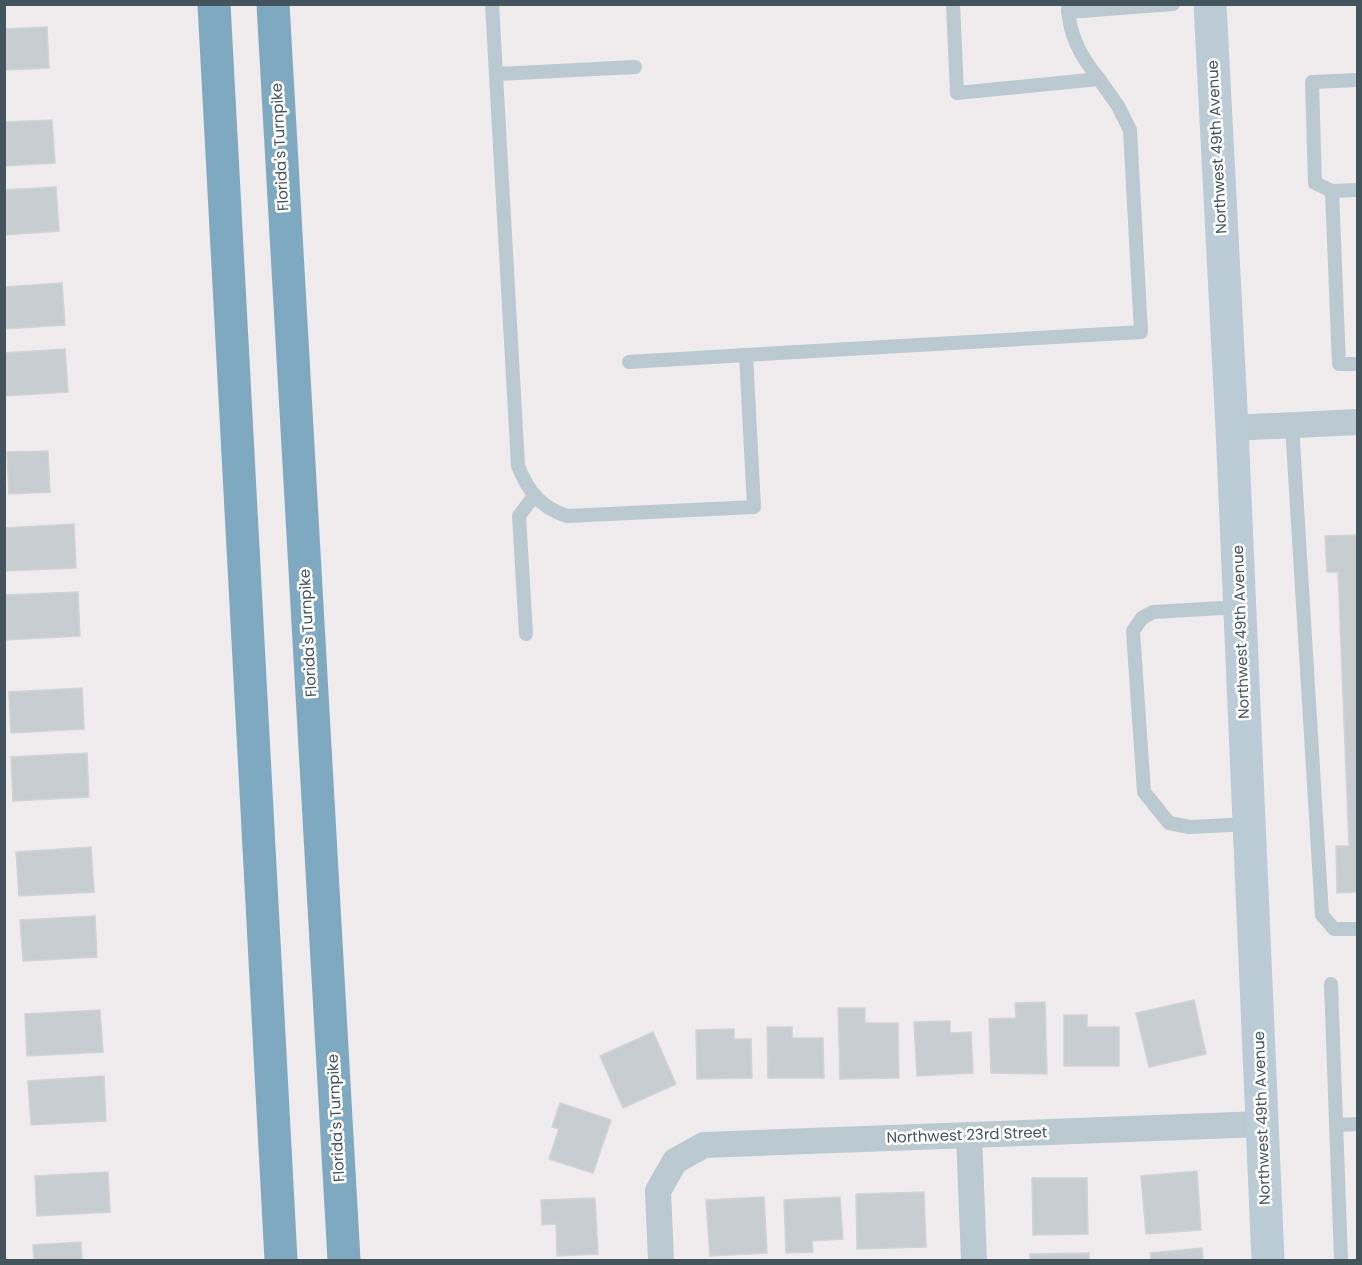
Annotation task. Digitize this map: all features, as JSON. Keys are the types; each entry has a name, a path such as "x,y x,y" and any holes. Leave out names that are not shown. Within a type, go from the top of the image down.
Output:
{"highway":[{"path":"214,4 281,1260"},
{"name":"Florida's Turnpike","path":"273,4 344,1260"}],"street":[{"name":"Northwest 49th Avenue","path":"1210,4 1232,428 1268,1260"},
{"path":"1232,428 1358,422"},
{"name":"Northwest 23rd Street","path":"661,1260 658,1191 675,1161 704,1145 1262,1124"},
{"path":"969,1135 974,1260"}],"lane":[{"path":"492,4 518,466 534,496 552,512 567,516 754,507 746,355"},
{"path":"953,4 957,93 1099,79"},
{"path":"629,362 1142,332 1130,130 1122,111 1084,61 1073,36 1068,8 1173,4"},
{"path":"496,74 635,67"},
{"path":"1358,80 1311,82 1315,183 1332,191 1358,190"},
{"path":"1332,191 1339,364 1358,364"},
{"path":"1292,425 1322,915 1334,929 1358,929"},
{"path":"526,634 519,516 534,496"},
{"path":"1240,607 1153,612 1142,618 1133,631 1144,792 1169,823 1190,827 1249,824"},
{"path":"1331,984 1341,1260"},
{"path":"1337,1125 1358,1124"}],"building":[{"path":"47,27 49,68 4,70 4,29"},
{"path":"52,120 55,163 4,166 4,122"},
{"path":"56,187 59,231 4,235 4,190"},
{"path":"62,283 65,325 4,329 4,287"},
{"path":"65,349 68,392 4,396 4,353"},
{"path":"48,451 50,492 9,494 7,452"},
{"path":"74,524 76,568 4,571 4,528"},
{"path":"1358,535 1358,892 1337,893 1336,846 1349,846 1338,572 1327,572 1325,536"},
{"path":"78,592 80,636 5,640 4,595"},
{"path":"82,688 84,729 11,733 9,692"},
{"path":"87,753 89,797 13,801 11,757"},
{"path":"91,847 94,892 19,896 16,852"},
{"path":"95,916 97,957 23,961 20,920"},
{"path":"1194,1000 1206,1054 1149,1067 1136,1013"},
{"path":"1045,1002 1047,1074 991,1073 989,1019 1016,1018 1015,1003"},
{"path":"838,1008 865,1008 865,1023 898,1023 899,1078 840,1079"},
{"path":"100,1010 103,1052 27,1056 25,1014"},
{"path":"1064,1015 1087,1015 1087,1027 1119,1027 1119,1066 1064,1066"},
{"path":"950,1021 950,1033 971,1032 973,1073 917,1076 914,1022"},
{"path":"767,1027 792,1027 792,1038 823,1038 824,1078 768,1078"},
{"path":"734,1029 734,1039 751,1039 752,1078 697,1079 696,1030"},
{"path":"653,1032 676,1084 623,1108 600,1056"},
{"path":"104,1076 106,1121 31,1125 28,1081"},
{"path":"560,1103 611,1120 593,1173 549,1159 559,1129 552,1127"},
{"path":"1197,1171 1201,1230 1146,1234 1141,1176"},
{"path":"108,1172 110,1212 37,1216 35,1176"},
{"path":"1032,1178 1087,1178 1088,1234 1033,1235"},
{"path":"924,1192 926,1247 857,1249 856,1194"},
{"path":"764,1197 767,1253 710,1256 706,1200"},
{"path":"840,1197 843,1239 812,1241 813,1252 786,1253 784,1200"},
{"path":"595,1198 598,1254 557,1256 556,1224 542,1225 541,1200"},
{"path":"81,1242 82,1260 34,1260 33,1245"},
{"path":"1202,1248 1203,1260 1151,1260 1150,1253"},
{"path":"1089,1253 1089,1260 1030,1260 1030,1254"}]}
